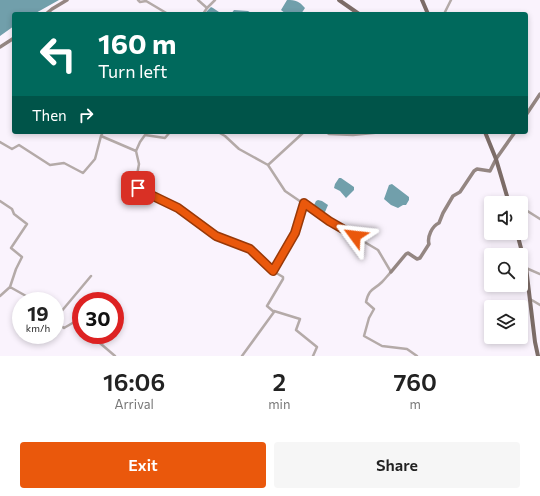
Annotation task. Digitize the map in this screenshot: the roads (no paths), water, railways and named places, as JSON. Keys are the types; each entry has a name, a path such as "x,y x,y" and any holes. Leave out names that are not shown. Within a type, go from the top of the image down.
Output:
{"main road":[{"path":"339,0 356,12"},
{"path":"422,0 427,12"},
{"path":"486,134 496,159 507,196"},
{"path":"528,288 538,356"}],"street":[{"path":"48,12 67,0"},
{"path":"138,0 140,2 146,1 165,12"},
{"path":"198,0 207,8"},
{"path":"204,12 215,0"},
{"path":"445,12 451,0"},
{"path":"0,48 12,39"},
{"path":"528,112 540,96"},
{"path":"168,134 165,138 146,135 140,142 136,151 139,164 137,175 138,188 178,208 216,236 250,249 273,271 283,277 267,306 274,311 300,319 296,330 317,347 313,356"},
{"path":"222,134 239,149 268,165 285,191 329,221 378,250 391,272"},
{"path":"268,165 302,134"},
{"path":"329,134 363,134"},
{"path":"417,356 408,349 382,346 364,335 374,309 366,302 367,297 374,288 382,283 406,254 408,253 419,259 429,244 428,239 430,235 436,224 439,223 453,196 460,192 474,171 477,169 490,171 496,159 514,134"},
{"path":"0,142 12,149 19,145 50,165 64,163 83,173 96,159 101,136 136,151"},
{"path":"0,201 12,209 14,214 27,224 11,248 22,257 10,287 0,296"},
{"path":"273,271 295,233 304,203"},
{"path":"528,212 540,220"},
{"path":"528,268 540,274"},
{"path":"64,308 91,276"},
{"path":"10,287 19,292"},
{"path":"529,298 540,305"},
{"path":"242,356 274,311"},
{"path":"101,344 115,356"}],"water":[{"path":"0,0 59,0 38,12 12,12 12,27 0,36"},
{"path":"287,0 297,1 305,8 302,12 284,12 281,10"},
{"path":"211,7 219,12 206,12"},
{"path":"234,10 250,12 232,12"},
{"path":"339,178 354,187 354,190 346,198 340,191 334,188"},
{"path":"392,184 409,197 406,205 398,208 391,205 384,199 389,185"},
{"path":"318,200 328,205 325,212 320,212 313,207"}]}
